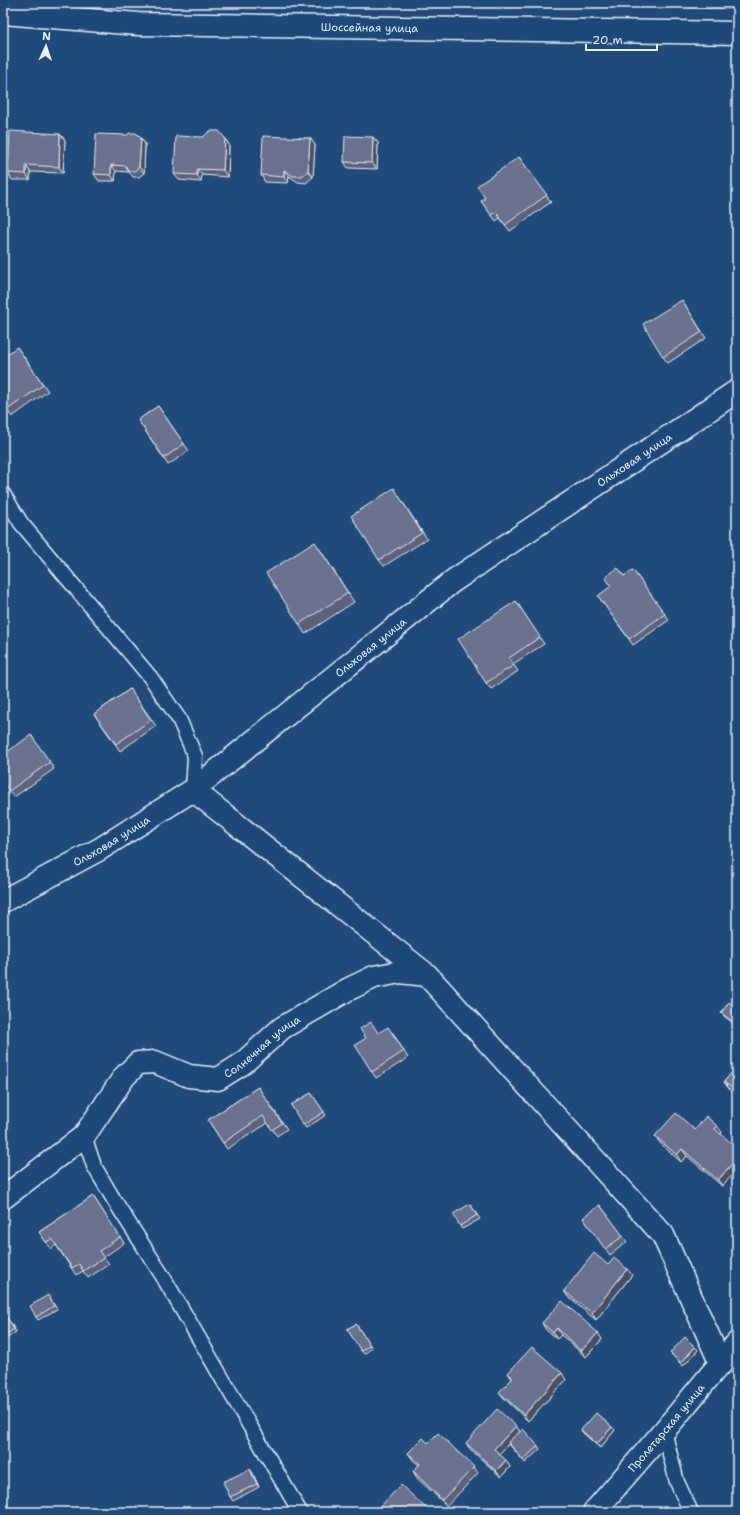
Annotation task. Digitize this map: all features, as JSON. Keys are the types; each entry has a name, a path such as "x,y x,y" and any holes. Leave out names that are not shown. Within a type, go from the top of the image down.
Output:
{"street":[{"name":"Шоссейная улица","path":"3,13 138,24 737,33"},
{"name":"Ольховая улица","path":"3,902 100,849 193,790 453,582 737,390"},
{"path":"193,790 427,975 663,1236 721,1364"},
{"name":"Солнечная улица","path":"3,1198 84,1136 124,1077 138,1063 155,1062 189,1076 218,1079 242,1064 282,1028 347,990 374,977 400,972 427,975"},
{"name":"Пролетарская улица","path":"594,1512 721,1364 737,1343"}],"lane":[{"path":"3,494 21,523 151,678 179,719 195,756 193,790"},
{"path":"84,1136 94,1166 162,1275 300,1512"},
{"path":"664,1431 677,1482 691,1512"}],"green space":[{"path":"514,3 737,3 737,9"}],"building":[{"path":"10,131 60,134 59,167 26,165 26,174 8,173"},
{"path":"210,131 219,131 225,138 223,170 197,169 197,175 174,174 176,136 203,137"},
{"path":"130,133 136,133 141,138 139,167 135,171 128,171 126,166 111,165 111,175 94,174 96,134 127,135"},
{"path":"263,136 310,138 308,171 302,176 293,176 284,170 284,177 261,175"},
{"path":"345,136 373,137 372,163 344,162"},
{"path":"519,157 547,195 505,225 496,212 491,215 481,201 485,198 477,186"},
{"path":"682,300 702,332 663,357 643,324"},
{"path":"17,347 43,385 7,410 3,404 3,357"},
{"path":"158,406 184,444 164,458 138,420"},
{"path":"394,488 422,533 379,560 351,516"},
{"path":"315,542 348,593 299,624 266,573"},
{"path":"618,568 624,576 633,570 665,614 629,639 598,596 611,586 605,577"},
{"path":"516,601 540,637 509,658 514,665 486,683 458,639"},
{"path":"130,689 151,720 116,744 94,714"},
{"path":"31,735 50,762 9,791 3,782 3,755"},
{"path":"729,1002 737,1008 737,1025 721,1013"},
{"path":"371,1022 378,1033 388,1027 404,1051 372,1072 355,1045 366,1038 360,1029"},
{"path":"737,1066 737,1092 724,1082"},
{"path":"258,1087 282,1123 272,1130 263,1116 223,1143 208,1120"},
{"path":"737,1092 737,1099 733,1096"},
{"path":"311,1093 324,1112 303,1125 291,1105"},
{"path":"676,1113 695,1130 706,1116 717,1126 715,1129 737,1148 737,1158 718,1180 682,1149 677,1155 655,1136"},
{"path":"93,1196 120,1237 99,1251 104,1258 83,1271 79,1264 72,1268 52,1239 46,1242 39,1232"},
{"path":"470,1204 477,1215 460,1226 453,1214"},
{"path":"600,1205 623,1236 605,1249 583,1218"},
{"path":"594,1253 608,1265 614,1258 627,1269 592,1313 564,1291"},
{"path":"48,1295 54,1306 36,1317 30,1306"},
{"path":"562,1301 598,1333 581,1351 557,1328 553,1333 542,1323"},
{"path":"5,1314 14,1329 3,1336 3,1315"},
{"path":"356,1324 370,1345 361,1351 347,1329"},
{"path":"685,1337 695,1347 681,1363 670,1353"},
{"path":"532,1347 562,1373 524,1415 499,1392 513,1378 508,1373"},
{"path":"497,1409 516,1426 494,1449 506,1460 496,1471 466,1443"},
{"path":"596,1413 612,1427 597,1444 581,1430"},
{"path":"523,1429 538,1446 523,1460 508,1442"},
{"path":"438,1433 474,1467 442,1500 413,1471 420,1464 408,1453 423,1438 428,1443"},
{"path":"250,1469 257,1484 230,1497 223,1482"},
{"path":"401,1485 430,1512 379,1512 377,1510"}]}
